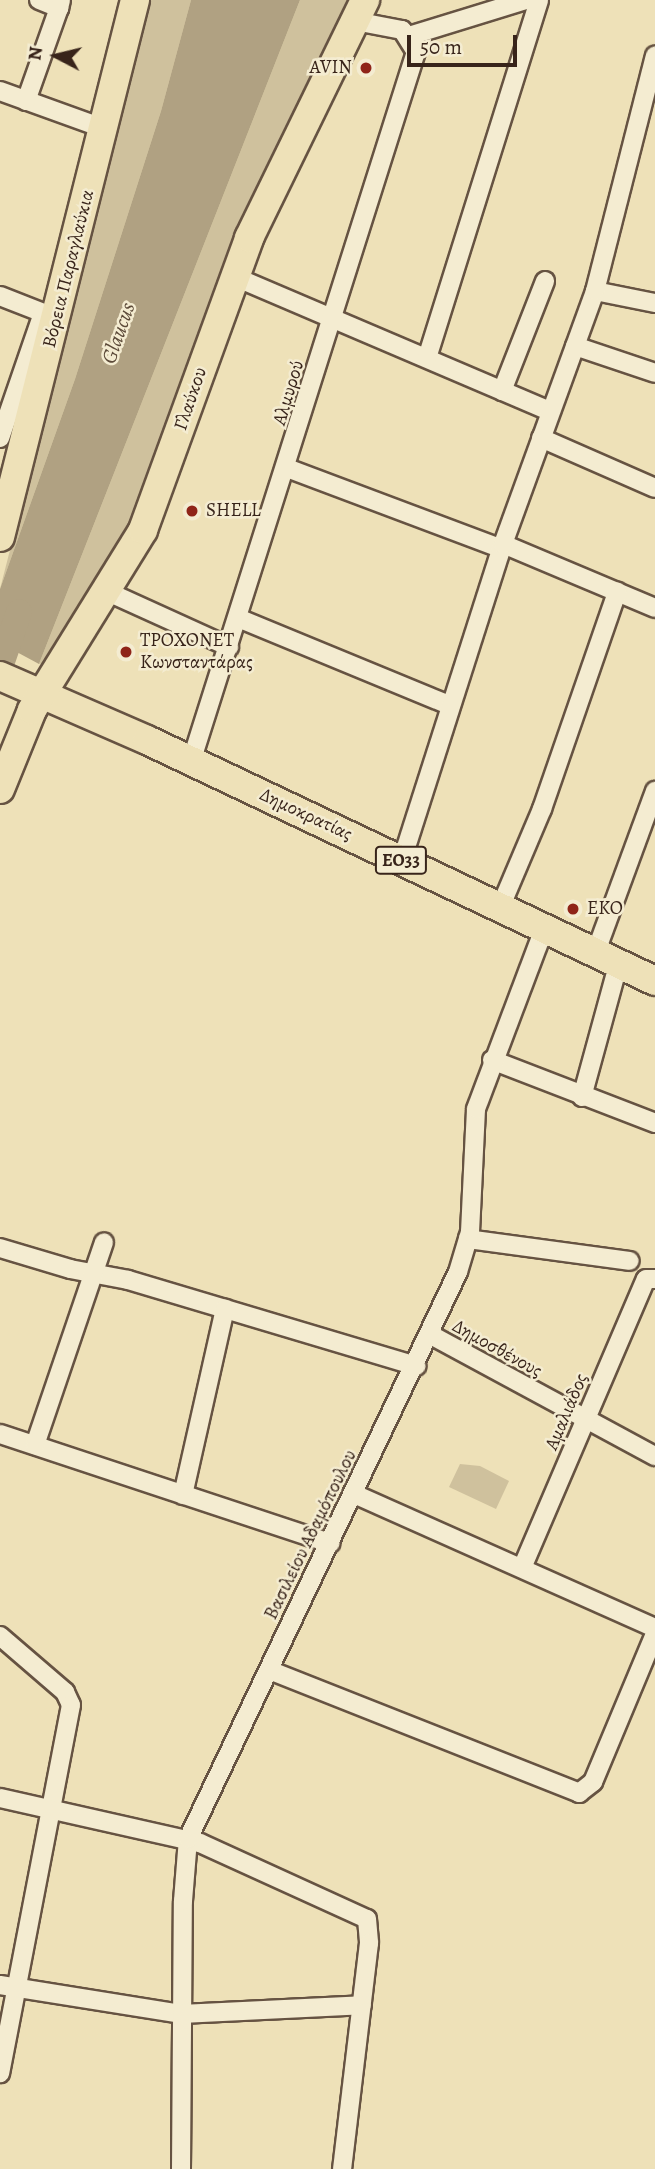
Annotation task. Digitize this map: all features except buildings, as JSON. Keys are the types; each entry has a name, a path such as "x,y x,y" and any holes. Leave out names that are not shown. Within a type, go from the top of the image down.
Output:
{"main road":[{"name":"Βόρεια Παραγλαύκια","path":"0,537 50,316 103,128 135,0"},
{"name":"Γλαύκου","path":"0,789 37,685 108,592 151,510 233,276 267,198 360,10"},
{"name":"ΕΟ33","path":"0,661 37,685"},
{"name":"ΕΟ33","path":"0,676 37,685"},
{"name":"Δημοκρατίας","path":"37,685 191,762 655,981"}],"street":[{"path":"26,101 60,4 39,0"},
{"path":"360,10 409,36 526,0"},
{"path":"427,358 538,0"},
{"name":"Αλμυρού","path":"191,762 287,468 416,52 409,36"},
{"path":"401,860 503,546 595,291 655,56"},
{"path":"0,91 103,128"},
{"path":"233,276 550,411"},
{"path":"502,391 545,281"},
{"path":"595,291 655,303"},
{"path":"0,296 50,316 0,438"},
{"path":"575,346 655,373"},
{"path":"541,438 655,488"},
{"path":"287,468 503,546 655,608"},
{"path":"108,592 229,647"},
{"path":"500,908 542,808 617,592"},
{"path":"238,618 451,706"},
{"path":"582,1097 606,960 655,791"},
{"name":"Βασιλείου Αδαμόπουλου","path":"181,2169 181,2014 188,1839 416,1366 468,1239 473,1126 492,1060 544,929"},
{"path":"492,1060 655,1123"},
{"path":"468,1239 630,1261"},
{"path":"35,1445 104,1242"},
{"path":"0,1248 93,1275 128,1280 416,1366"},
{"name":"Αμαλιάδος","path":"522,1568 646,1279 655,1279"},
{"path":"183,1495 225,1309"},
{"name":"Δημοσθένους","path":"430,1335 586,1422 655,1456"},
{"path":"0,1434 330,1543"},
{"path":"354,1494 655,1628"},
{"path":"269,1670 579,1793 593,1782 648,1670 655,1634"},
{"path":"0,1636 70,1698 8,1986 0,2073"},
{"path":"0,1798 188,1839 367,1919 369,1943 342,2169"},
{"path":"8,1986 181,2014 362,2005"}],"shaded area":[{"path":"151,0 191,0 161,111 75,379 0,589"},
{"path":"300,0 355,0 132,532 45,663 39,664"},
{"path":"460,1464 480,1466 509,1481 496,1509 449,1487"}],"water":[{"path":"191,0 300,0 39,664 0,643 0,589 75,379 161,111"}],"waterway":[{"name":"Glaucus","path":"0,667 19,612"}],"place":[{"name":"AVIN","path":"366,68"},
{"name":"SHELL","path":"192,511"},
{"name":"ΤΡΟΧΟΝΕΤ Κωνσταντάρας","path":"126,652"},
{"name":"EKO","path":"573,909"}]}
